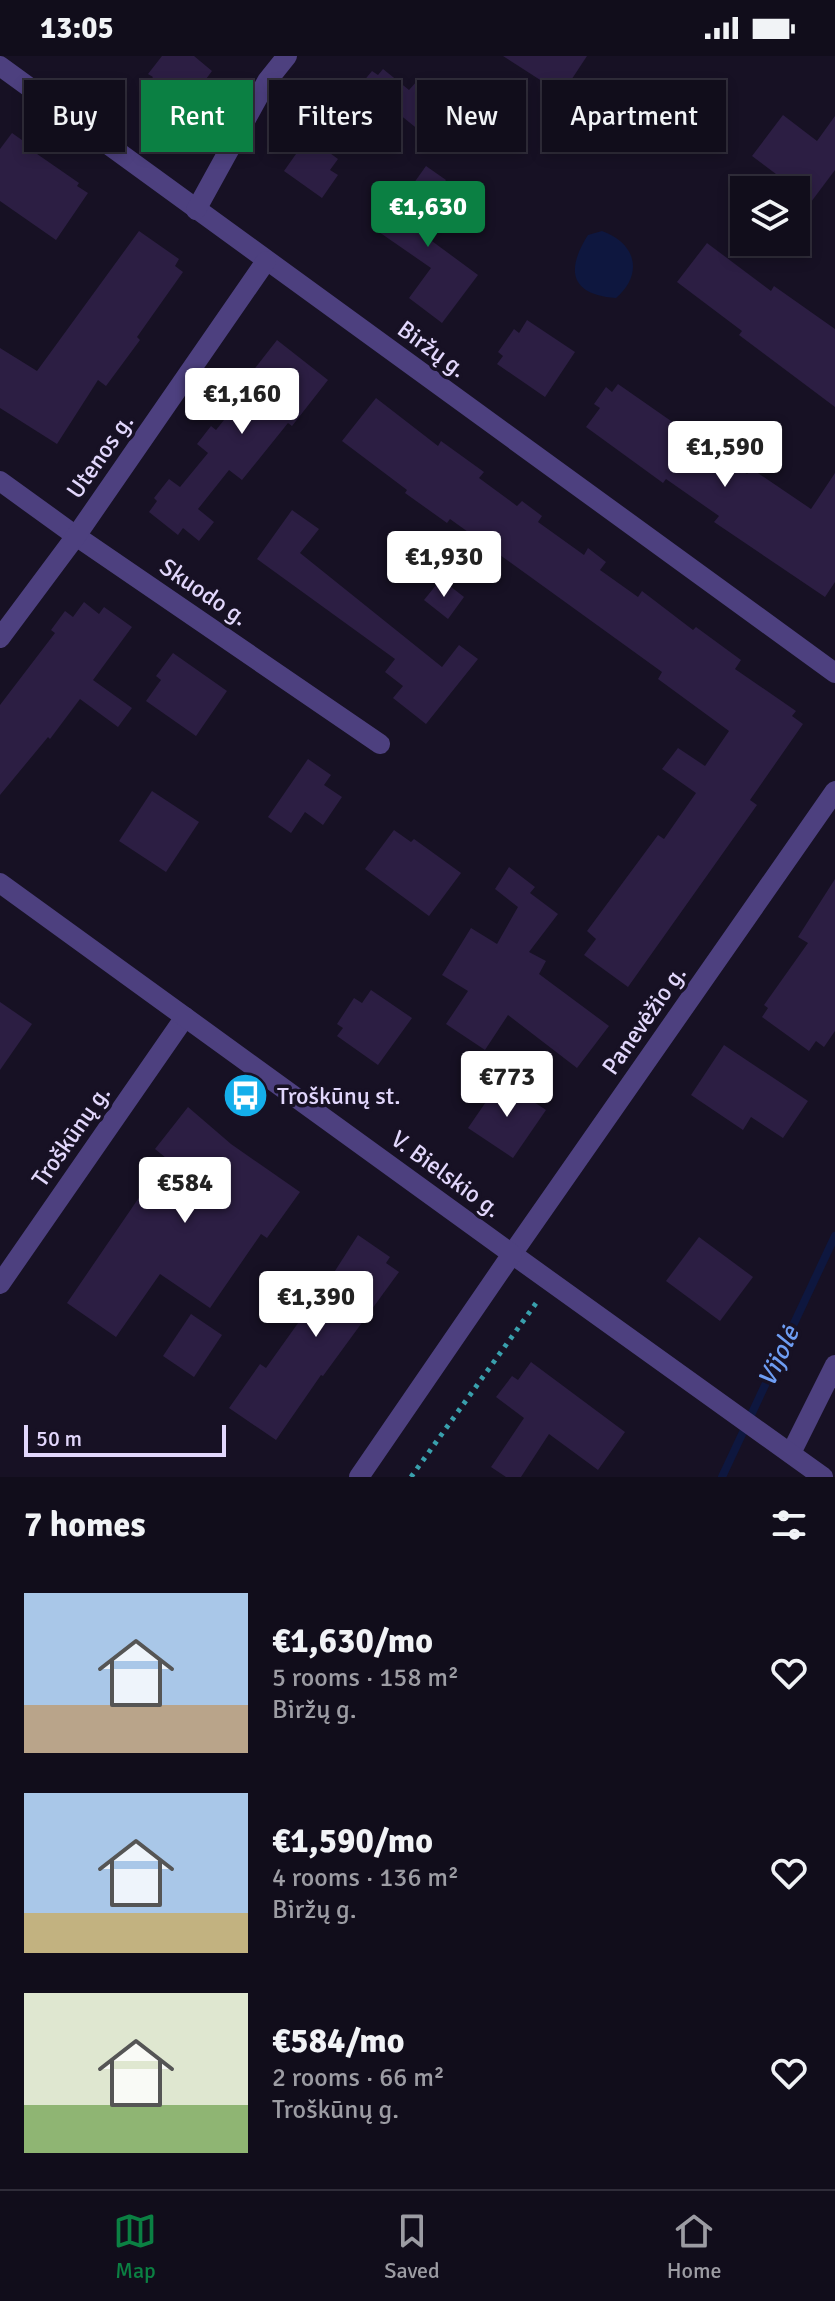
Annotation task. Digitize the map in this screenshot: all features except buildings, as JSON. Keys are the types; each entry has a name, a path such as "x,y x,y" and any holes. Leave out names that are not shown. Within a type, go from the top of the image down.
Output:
{"street":[{"path":"196,210 267,81 287,56"},
{"name":"Biržų g.","path":"0,66 835,673"},
{"name":"Utenos g.","path":"0,638 76,536 266,261"},
{"name":"Skuodo g.","path":"0,481 380,744"},
{"name":"Panevėžio g.","path":"359,1477 835,791"},
{"name":"V. Bielskio g.","path":"0,883 823,1477"},
{"name":"Troškūnų g.","path":"0,1284 185,1017"},
{"path":"791,1453 835,1365"}],"path":[{"path":"411,1477 552,1281"}],"water":[{"path":"602,231 622,243 632,260 630,279 616,298 589,292 576,279 576,260 588,235"}],"waterway":[{"name":"Vijolė","path":"722,1477 835,1236"}],"place":[{"name":"Troškūnų st.","path":"246,1096"}]}
